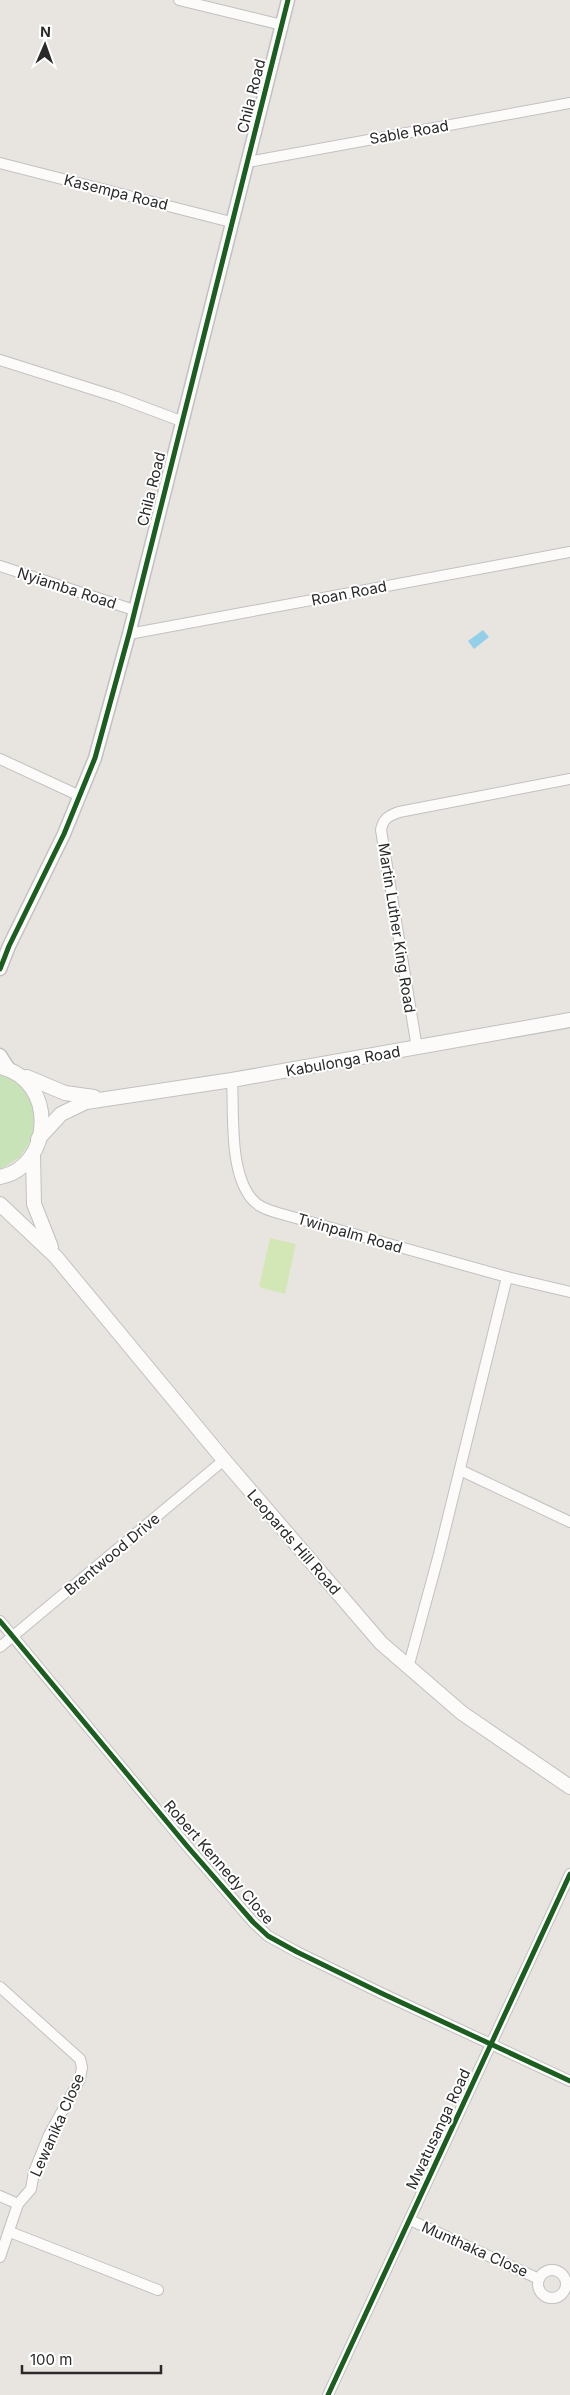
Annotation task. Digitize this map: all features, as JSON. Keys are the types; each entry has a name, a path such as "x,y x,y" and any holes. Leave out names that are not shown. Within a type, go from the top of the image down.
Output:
{"main road":[{"name":"Kabulonga Road","path":"38,1139 54,1120 68,1110 86,1102 232,1080 570,1020"},
{"name":"Kabulonga Road","path":"4,1068 73,1095 116,1097"},
{"path":"22,1075 34,1088 39,1100 41,1124 38,1139"},
{"name":"Leopards Hill Road","path":"38,1139 33,1155 34,1204 56,1257"},
{"path":"0,1177 17,1169 33,1155"},
{"name":"Leopards Hill Road","path":"0,1204 56,1257 224,1460 381,1643 462,1713 570,1787"}],"street":[{"path":"179,0 282,25"},
{"name":"Chila Road","path":"0,970 4,944 45,874 95,758 129,634 288,0"},
{"name":"Sable Road","path":"248,162 570,103"},
{"name":"Kasempa Road","path":"0,163 231,222"},
{"path":"0,360 116,397 181,421"},
{"name":"Roan Road","path":"129,634 570,552"},
{"name":"Nyiamba Road","path":"0,566 134,610"},
{"path":"0,759 80,796"},
{"name":"Martin Luther King Road","path":"417,1048 380,830 383,822 388,816 399,812 570,779"},
{"path":"0,1055 4,1068"},
{"name":"Twinpalm Road","path":"232,1080 237,1165 244,1185 251,1198 259,1206 278,1213 507,1277 570,1292"},
{"path":"408,1668 460,1470 507,1277"},
{"name":"Brentwood Drive","path":"0,1647 224,1460"},
{"path":"460,1470 570,1522"},
{"name":"Robert Kennedy Close","path":"0,1621 186,1846 253,1922 268,1936 364,1985 570,2081"},
{"name":"Mwatusanga Road","path":"328,2395 570,1874"},
{"name":"Lewanika Close","path":"0,1987 80,2059 82,2067 80,2079 54,2124 34,2172 31,2189 18,2204 0,2257"},
{"path":"0,2196 18,2204"},
{"name":"Munthaka Close","path":"410,2220 539,2278"},
{"path":"10,2232 158,2290"}],"green space":[{"path":"0,1072 19,1082 35,1104 36,1132 20,1157 0,1170"},
{"path":"270,1238 296,1244 285,1294 259,1287"}],"water":[{"path":"483,630 489,637 474,649 468,641"}],"cycle path":[{"path":"0,969 9,946 64,834 95,758 129,634 288,0"},
{"path":"0,1621 187,1846 253,1922 268,1936 381,1993 570,2081"},
{"path":"328,2395 570,1874"}]}
